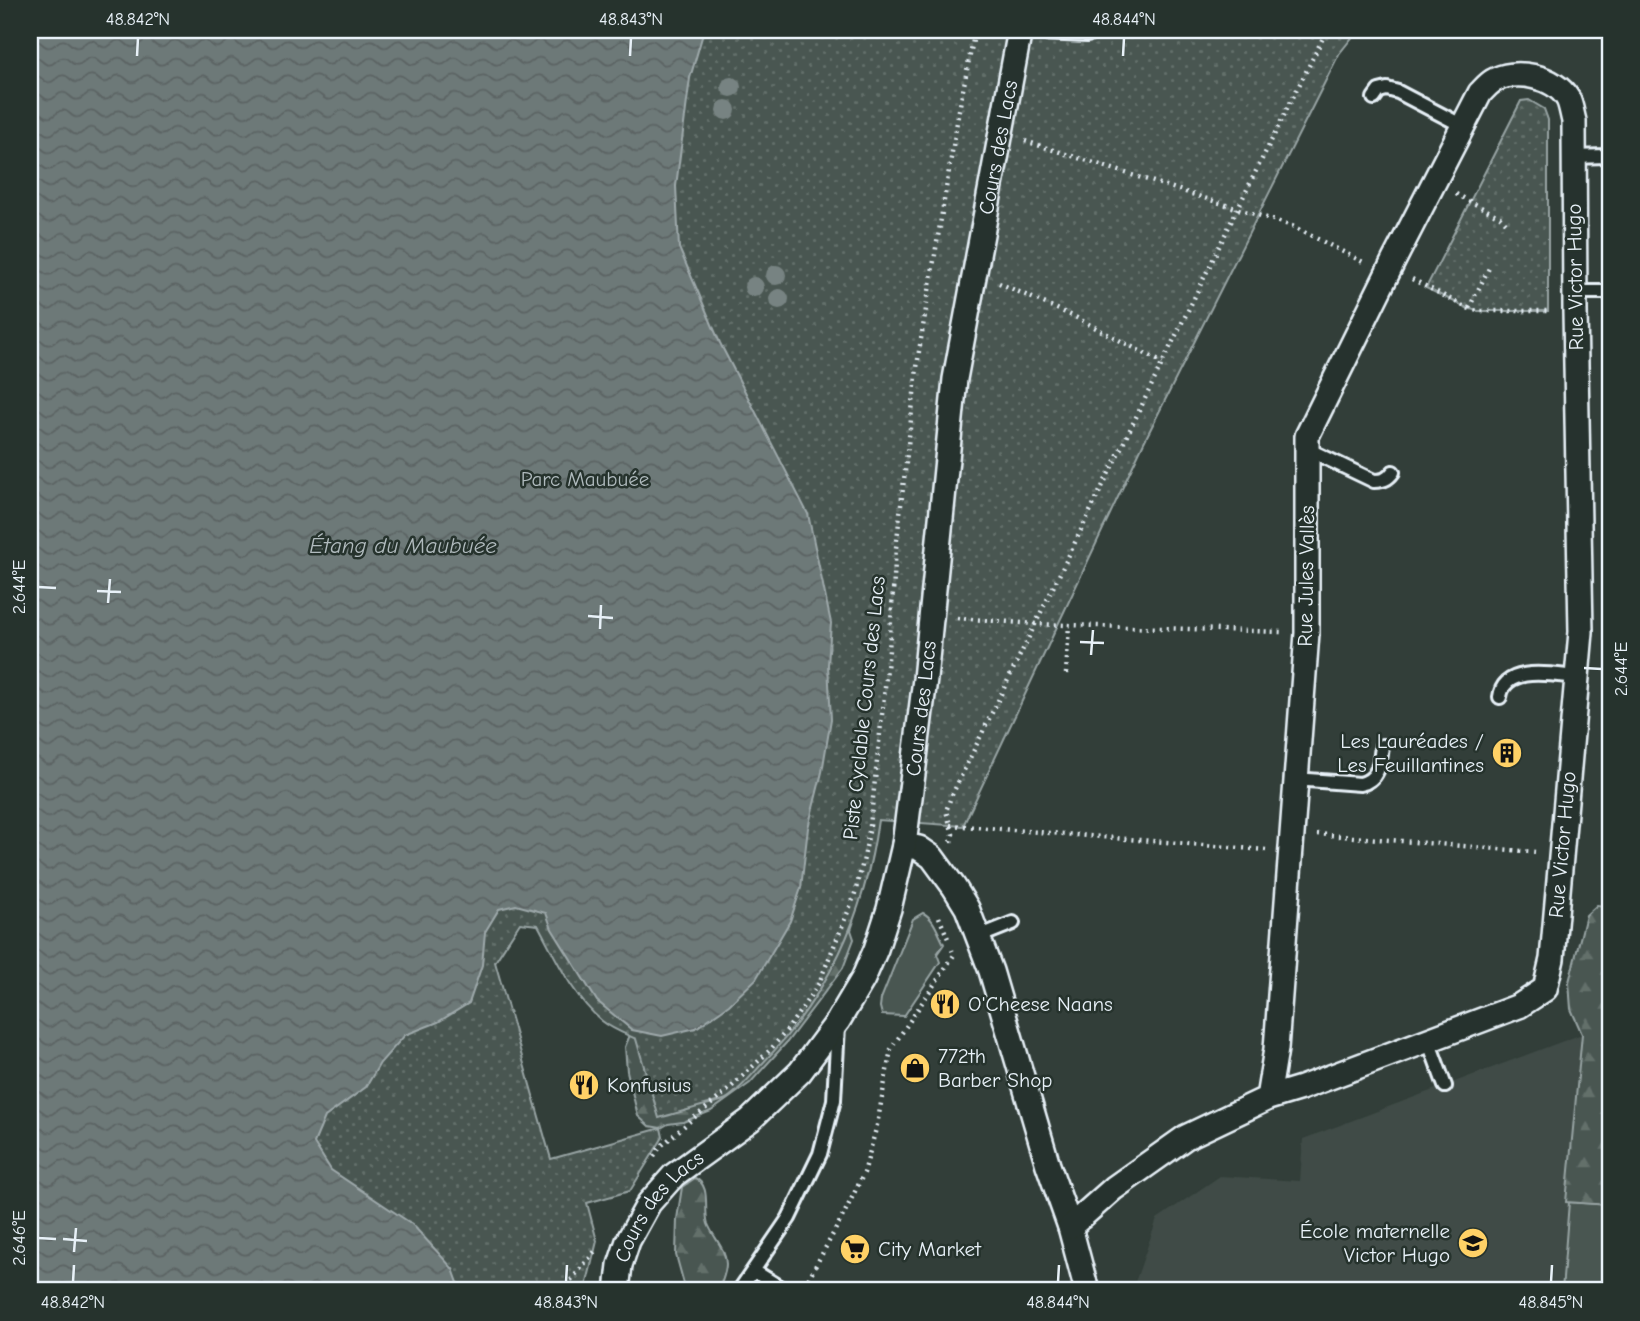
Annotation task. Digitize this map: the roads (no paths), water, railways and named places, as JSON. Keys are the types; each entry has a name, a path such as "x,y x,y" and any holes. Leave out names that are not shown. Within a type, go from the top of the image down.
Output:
{"street":[{"name":"Cours des Lacs","path":"617,1291 620,1265 628,1241 649,1203 674,1175 750,1120 800,1072 838,1021 863,979 876,950 904,845 925,680 956,379 1020,31"},
{"name":"Rue Victor Hugo","path":"1070,1227 1123,1181 1186,1138 1268,1098 1519,1006 1545,989 1552,959 1581,632 1574,121 1568,99 1553,84 1537,76 1515,75 1494,80 1480,93"},
{"name":"Rue Jules Vallès","path":"1268,1098 1276,1049 1307,632 1307,436 1480,93"},
{"path":"904,845 919,848 932,857 967,908 991,971 1048,1165 1070,1227 1087,1291"}],"lane":[{"path":"1020,31 1087,35"},
{"path":"1374,98 1379,91 1387,89 1398,92 1464,126"},
{"path":"1574,159 1606,156"},
{"path":"1575,302 1610,292"},
{"path":"1307,449 1368,479 1381,481 1389,478 1393,472"},
{"path":"1500,697 1504,684 1518,676 1533,674 1577,677"},
{"path":"1295,779 1367,783 1377,772 1382,746"},
{"path":"978,937 1013,922"},
{"path":"739,1291 789,1218 820,1154 834,1100 838,1021"},
{"path":"1428,1040 1445,1086"},
{"path":"754,1270 786,1291"}],"water":[{"name":"Étang du Maubuée","path":"30,30 704,30 690,78 676,186 679,248 720,343 808,514 831,623 828,665 831,719 822,772 808,828 801,888 790,921 756,979 729,1005 696,1028 662,1036 632,1030 597,1001 552,929 546,913 516,905 499,909 485,932 482,965 469,1003 438,1022 405,1035 380,1063 366,1087 325,1117 314,1143 331,1170 412,1224 453,1269 461,1291 30,1291"}],"place":[{"name":"Les Lauréades / Les Feuillantines","path":"1507,753"},
{"name":"O'Cheese Naans","path":"945,1004"},
{"name":"772th Barber Shop","path":"915,1068"},
{"name":"Konfusius","path":"584,1085"},
{"name":"École maternelle Victor Hugo","path":"1473,1243"},
{"name":"City Market","path":"855,1249"}],"park label":[{"name":"Parc Maubuée","path":"585,479"}]}
